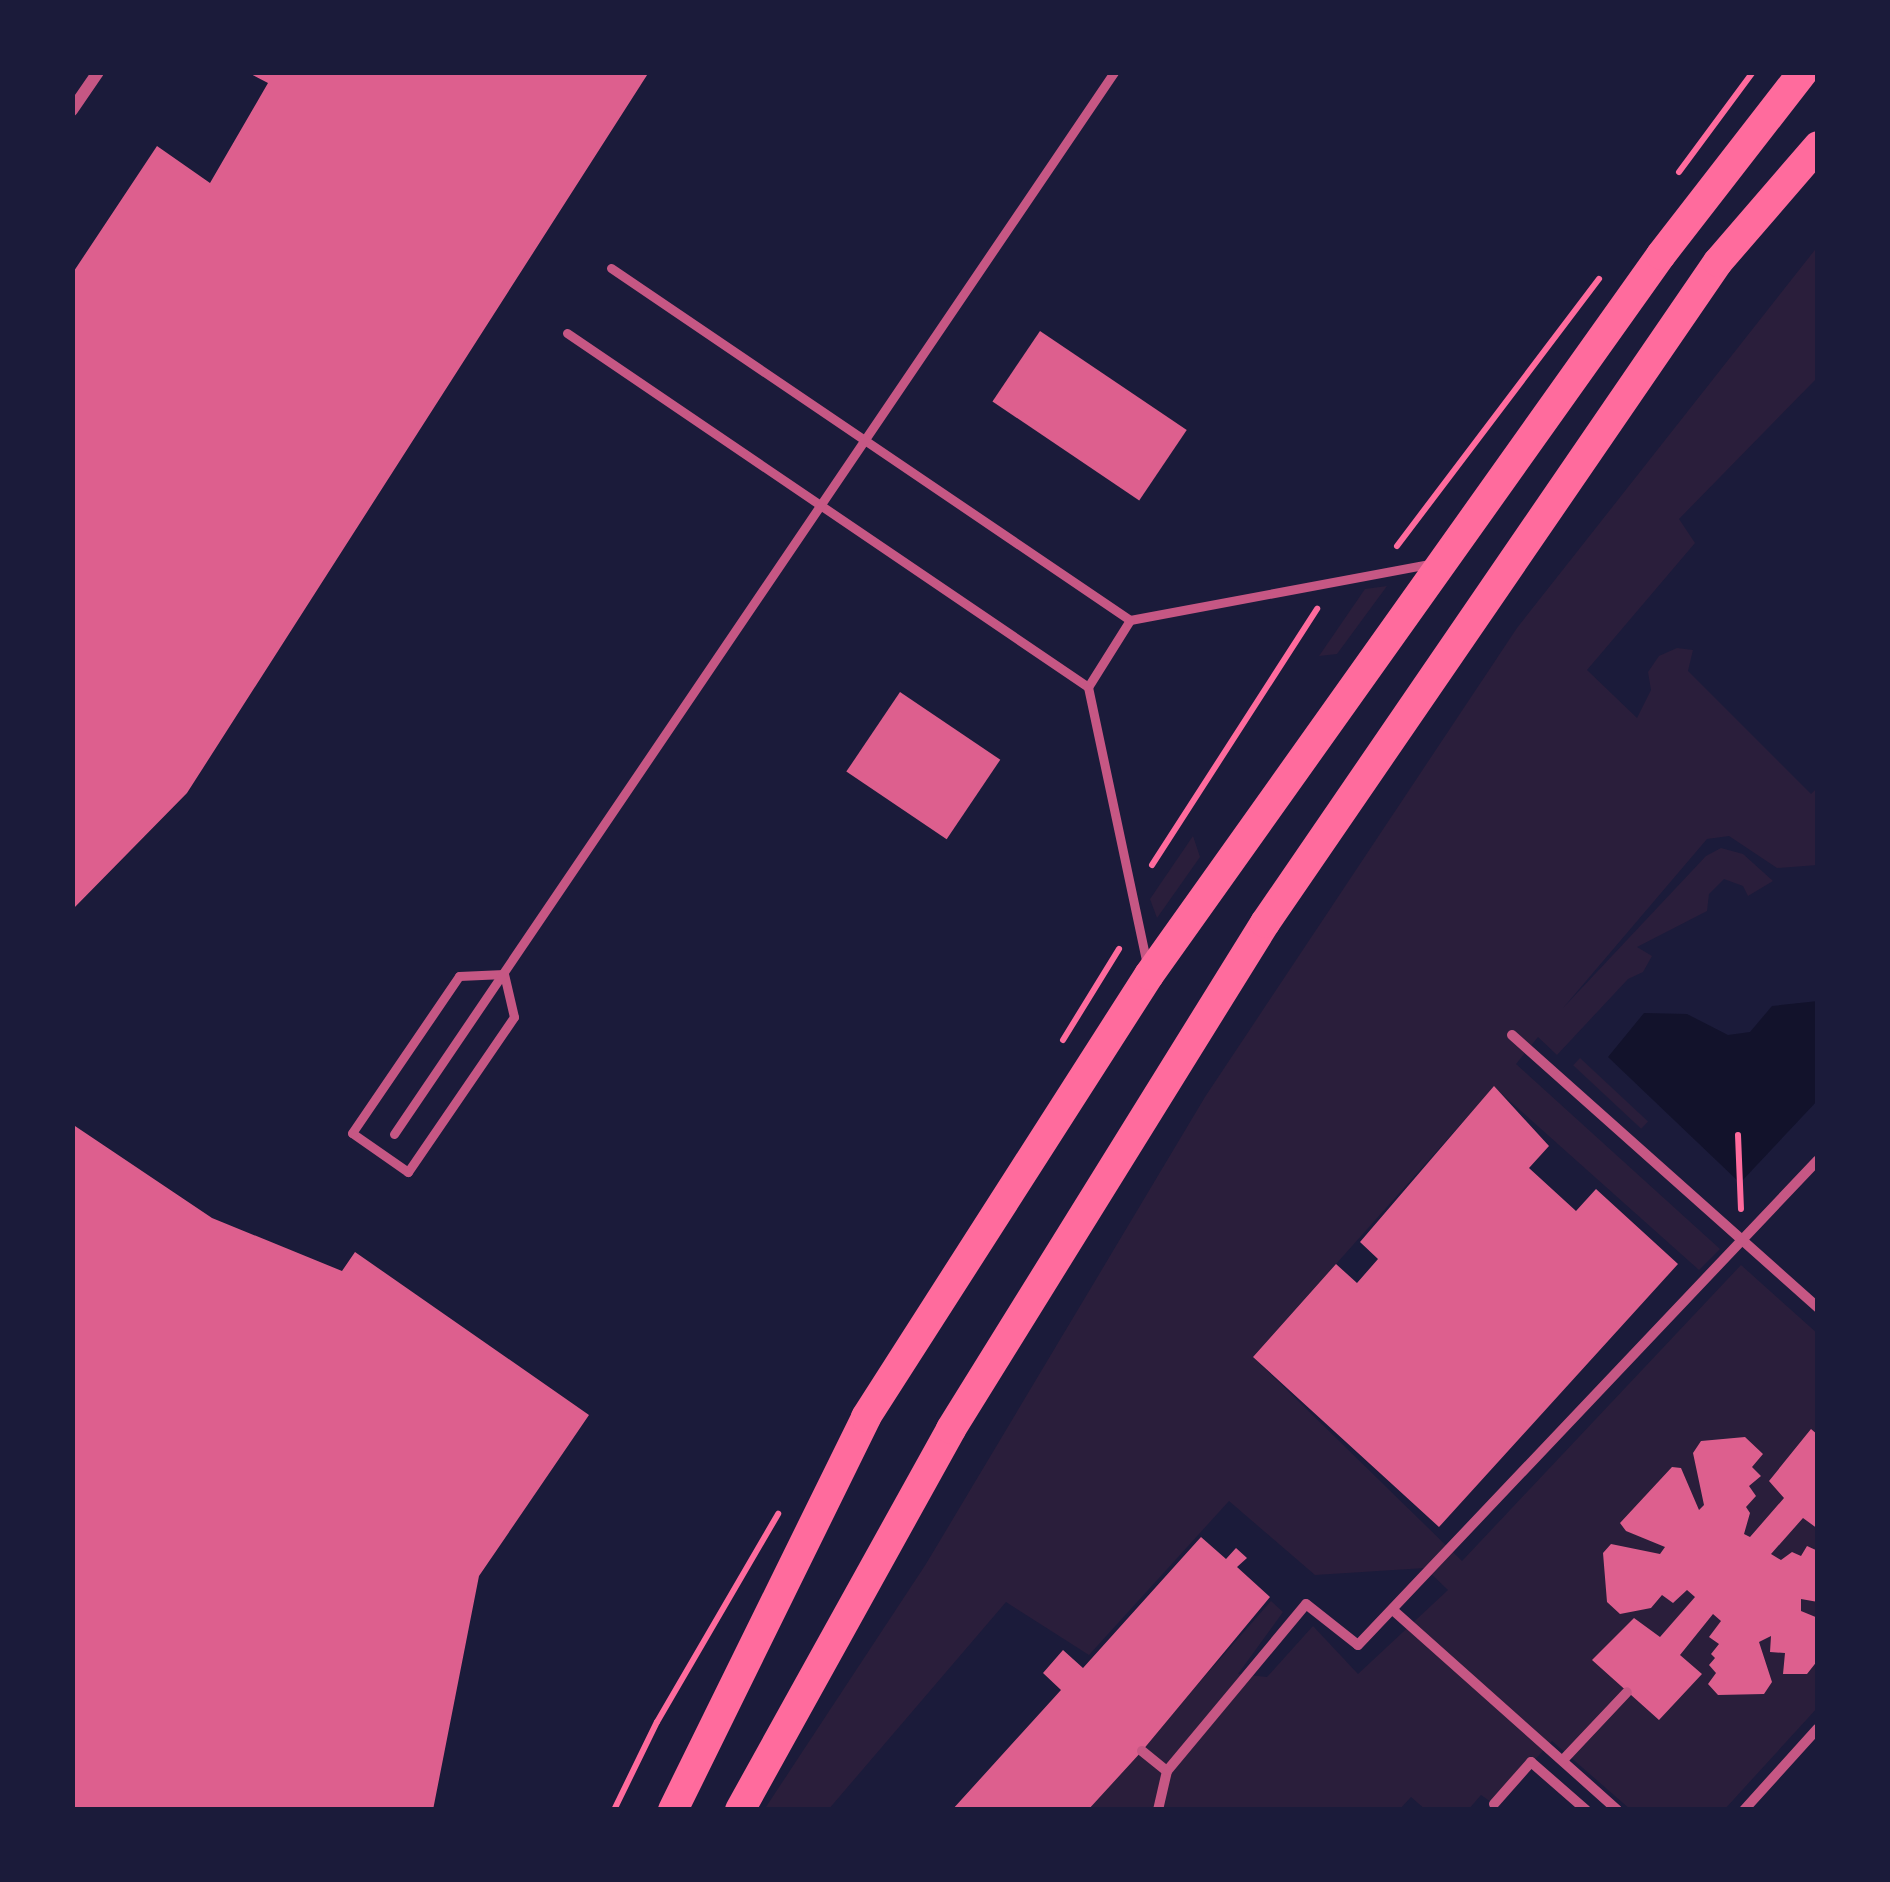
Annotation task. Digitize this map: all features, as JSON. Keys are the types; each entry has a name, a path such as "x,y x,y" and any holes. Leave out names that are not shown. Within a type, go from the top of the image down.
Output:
{"main road":[{"path":"673,1810 866,1417 1149,975 1661,255 1803,72"},
{"path":"740,1810 950,1430 1264,922 1718,262 1818,146"}],"street":[{"path":"72,110 98,72"},
{"path":"1512,1035 1818,1309"},
{"path":"1158,1810 1167,1771 1306,1604 1358,1645 1818,1160"},
{"path":"1394,1611 1617,1810"},
{"path":"1563,1760 1627,1691"},
{"path":"1744,1810 1818,1728"},
{"path":"1142,1751 1167,1771"},
{"path":"1495,1804 1531,1762 1586,1810"}],"lane":[{"path":"394,1134 1114,72"},
{"path":"611,268 1130,620 1443,561"},
{"path":"567,333 1088,687 1149,975"},
{"path":"1088,687 1130,620"},
{"path":"504,974 514,1017 408,1172 352,1133 459,976 504,974"}],"path":[{"path":"1669,185 1754,72"},
{"path":"1402,542 1599,279"},
{"path":"1156,851 1325,598"},
{"path":"1738,1135 1740,1183"},
{"path":"614,1810 657,1722"}],"shaded area":[{"path":"1818,246 1818,377 1679,519 1695,543 1587,670 1637,718 1651,690 1648,672 1659,656 1677,648 1693,650 1688,671 1811,794 1818,787 1818,865 1777,868 1729,836 1707,839 1563,1008 1706,856 1721,848 1743,854 1773,881 1748,896 1743,886 1724,879 1709,894 1707,911 1637,947 1652,956 1643,972 1628,979 1557,1055 1538,1037 1516,1064 1720,1249 1699,1270 1494,1087 1253,1357 1462,1561 1741,1265 1818,1334 1818,1707 1724,1810 1631,1810 1552,1741 1494,1804 1481,1795 1468,1810 1426,1810 1411,1797 1399,1810 1087,1810 1271,1601 1283,1612 1238,1674 1267,1677 1313,1626 1358,1674 1448,1590 1425,1568 1315,1575 1229,1501 1089,1655 1006,1602 828,1810 764,1810 926,1564 1205,1097 1517,628"},
{"path":"1387,586 1337,654 1319,656 1365,589"},
{"path":"1193,836 1200,857 1157,918 1150,899"},
{"path":"1818,1001 1818,1100 1740,1183 1608,1057 1644,1013 1687,1014 1728,1035 1750,1032 1772,1006"},
{"path":"1580,1058 1648,1121 1641,1129 1573,1065"}],"building":[{"path":"247,72 649,72 187,793 72,910 72,274 157,146 210,183 268,83"},
{"path":"1040,331 1187,430 1139,500 992,401"},
{"path":"900,692 1000,760 947,839 846,772"},
{"path":"1494,1086 1549,1146 1529,1168 1576,1211 1596,1189 1678,1264 1439,1527 1253,1357 1336,1264 1357,1283 1378,1259 1360,1242"},
{"path":"72,1124 212,1218 342,1271 355,1252 589,1415 479,1576 433,1810 72,1810"},
{"path":"1811,1429 1818,1435 1818,1529 1803,1518 1771,1554 1781,1560 1792,1552 1801,1556 1807,1546 1818,1551 1818,1602 1801,1599 1801,1611 1818,1618 1818,1660 1807,1674 1783,1674 1785,1653 1770,1652 1771,1636 1759,1642 1772,1682 1764,1694 1718,1695 1708,1684 1716,1673 1709,1665 1715,1658 1711,1654 1719,1644 1709,1637 1721,1621 1713,1614 1680,1655 1702,1674 1659,1720 1592,1660 1634,1618 1660,1637 1695,1597 1687,1590 1673,1603 1662,1595 1651,1608 1620,1614 1607,1602 1603,1553 1611,1544 1660,1554 1665,1547 1626,1531 1620,1523 1672,1467 1681,1468 1699,1510 1704,1505 1693,1453 1701,1441 1745,1437 1763,1454 1752,1467 1761,1476 1749,1486 1756,1496 1746,1507 1750,1513 1744,1534 1750,1537 1784,1498 1769,1481"},
{"path":"1201,1537 1226,1559 1236,1548 1247,1558 1237,1567 1270,1597 1142,1751 1088,1810 952,1810 1061,1690 1043,1673 1063,1650 1083,1668"}]}
